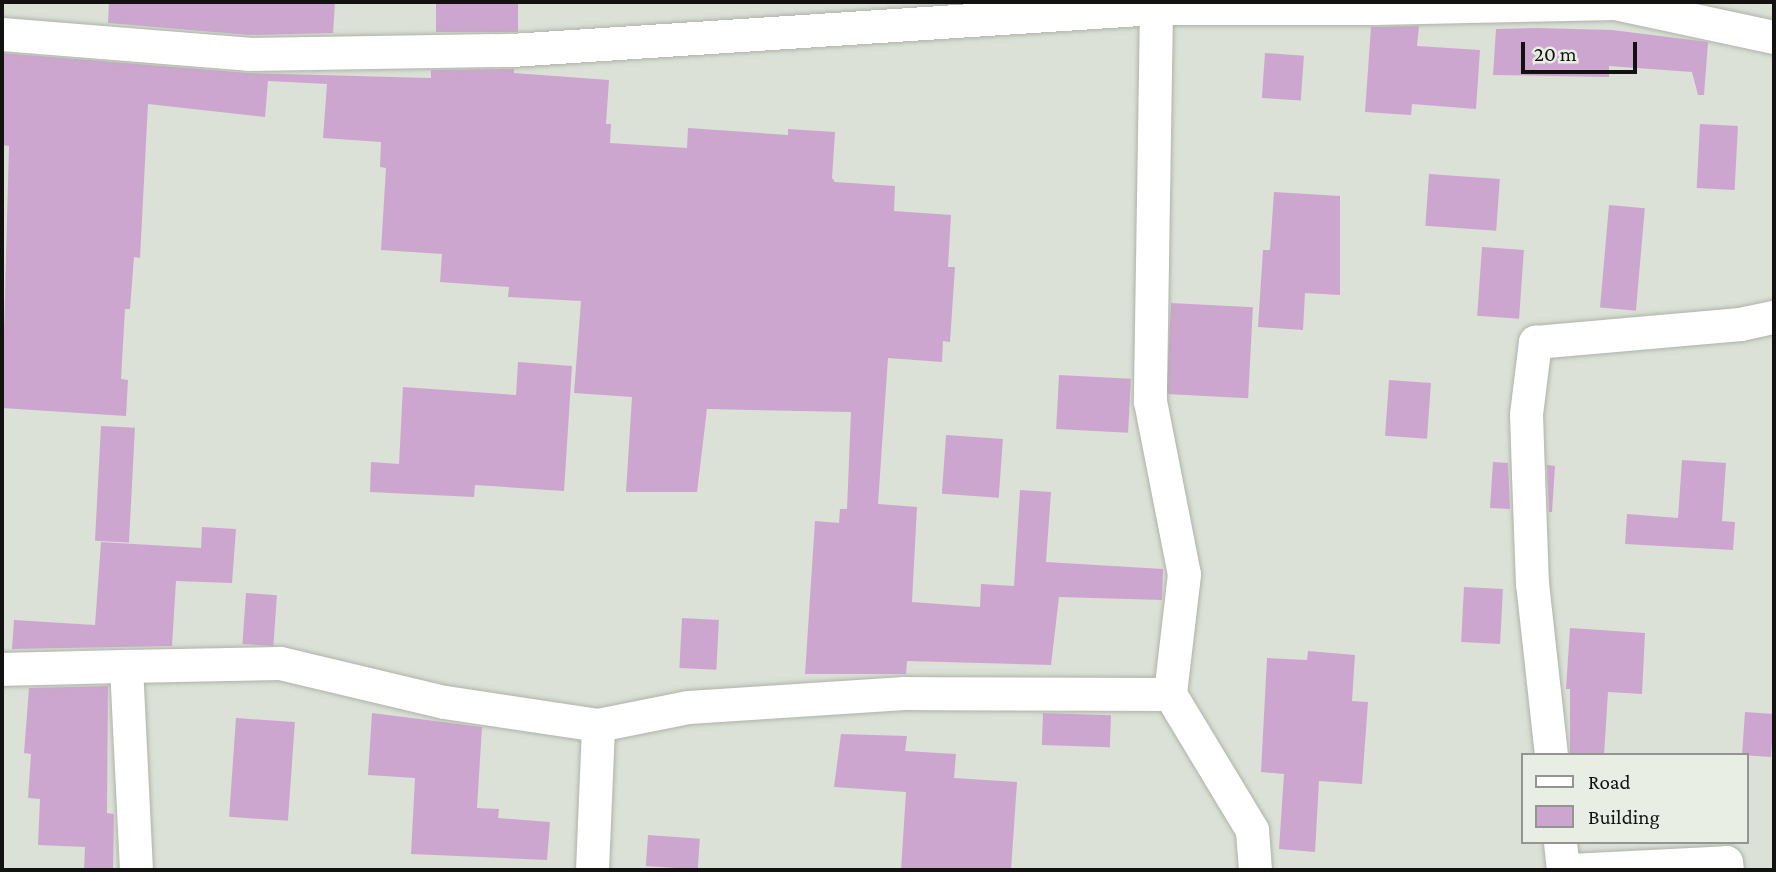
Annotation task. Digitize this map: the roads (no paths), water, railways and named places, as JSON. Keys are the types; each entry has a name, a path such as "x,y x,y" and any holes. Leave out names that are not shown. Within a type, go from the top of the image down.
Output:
{"street":[{"path":"2,34 248,54 511,50 1156,8 1615,2 1774,37"},
{"path":"1156,8 1150,401 1184,574 1170,694 1252,830 1255,870"},
{"path":"1551,753 1532,584 1526,414 1535,342 1740,324 1774,317"},
{"path":"2,669 280,663 444,702 598,725 688,707 904,692 1170,694"},
{"path":"126,666 136,870"},
{"path":"592,870 598,725"},
{"path":"1560,844 1563,870"},
{"path":"1570,870 1726,862 1727,870"}]}
